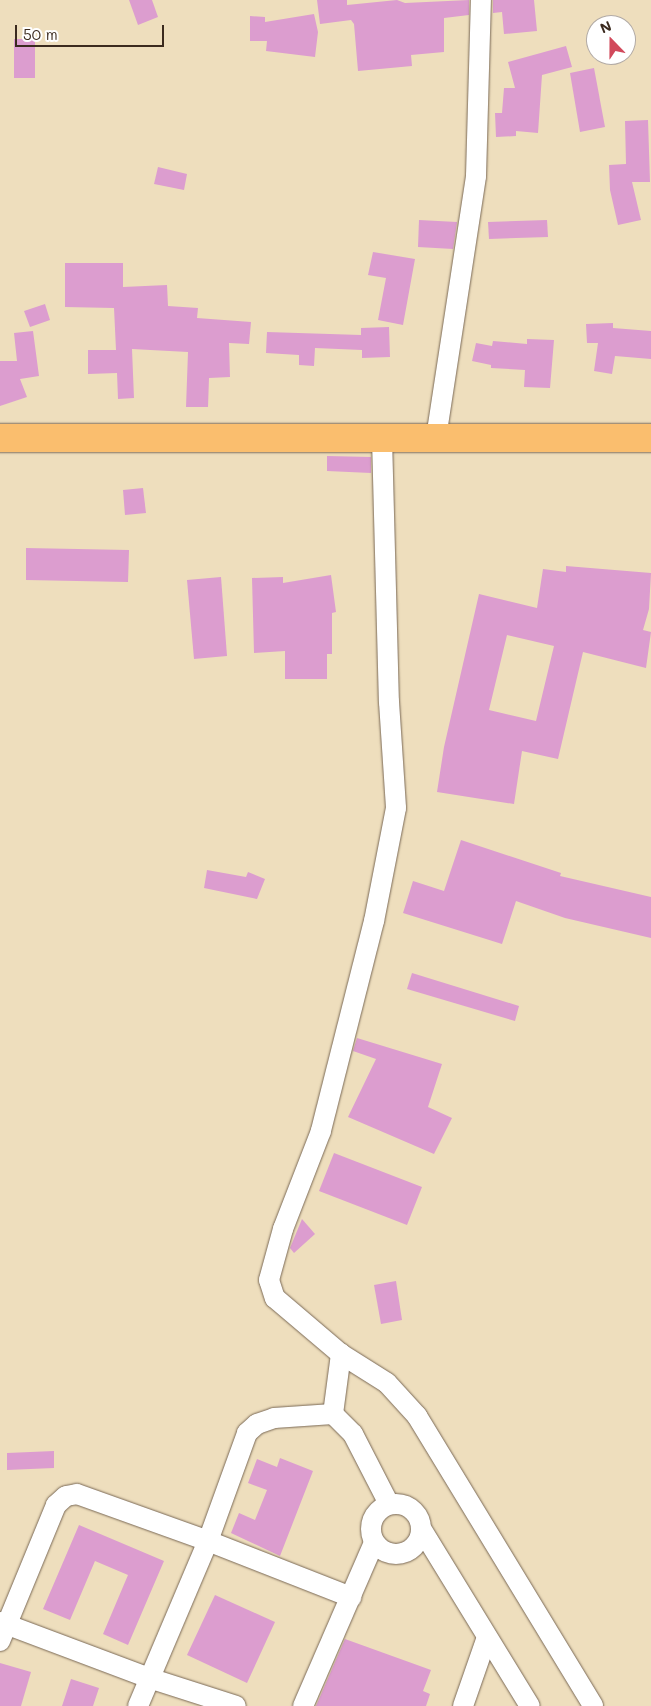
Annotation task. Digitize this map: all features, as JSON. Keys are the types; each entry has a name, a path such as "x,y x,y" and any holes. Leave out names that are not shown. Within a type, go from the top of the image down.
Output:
{"highway":[{"path":"0,438 651,438"}],"street":[{"path":"436,438 476,176 480,0"},
{"path":"382,438 389,702 396,808 374,921 321,1131 283,1228 269,1280 275,1298 341,1354 387,1382 417,1416 593,1706"},
{"path":"333,1414 341,1354"},
{"path":"138,1706 208,1540 247,1433 257,1424 274,1418 333,1414 353,1434 389,1504"},
{"path":"236,1706 2,1629 56,1505 66,1496 77,1494 208,1540 351,1597"},
{"path":"303,1706 374,1543 370,1527 375,1512 389,1504 405,1504 418,1514 422,1530 530,1706"},
{"path":"374,1543 387,1553 403,1554 416,1545 422,1530"},
{"path":"463,1706 487,1637"}],"building":[{"path":"129,0 152,0 158,17 138,25"},
{"path":"317,0 347,0 347,5 397,0 405,3 469,0 469,15 444,18 444,52 411,55 412,66 358,71 354,24 351,20 320,24"},
{"path":"493,0 534,0 537,31 504,34 502,12 493,13"},
{"path":"314,14 318,32 315,57 266,51 267,41 250,41 250,16 265,17 265,22"},
{"path":"14,39 35,39 35,78 14,78"},
{"path":"566,46 572,67 542,75 538,133 516,131 516,136 496,137 495,113 502,113 504,88 515,88 508,62"},
{"path":"594,68 605,127 580,132 570,73"},
{"path":"648,120 650,182 632,182 641,220 618,225 610,190 609,165 626,164 625,121"},
{"path":"158,167 187,174 184,190 154,184"},
{"path":"419,220 457,222 453,249 418,247"},
{"path":"547,220 548,237 489,239 488,222"},
{"path":"373,252 415,259 403,325 378,320 386,278 368,275"},
{"path":"65,263 123,263 123,287 167,285 168,306 198,308 197,318 251,322 249,344 229,343 230,377 209,378 208,407 186,407 188,352 132,349 134,398 118,399 117,373 88,374 88,350 116,350 114,308 65,307"},
{"path":"45,304 50,320 30,327 24,311"},
{"path":"613,323 613,328 651,331 651,359 615,356 612,374 594,371 598,343 587,343 586,324"},
{"path":"389,327 390,357 362,358 362,350 315,348 314,366 299,365 299,355 266,353 267,332 361,335 361,328"},
{"path":"33,331 39,376 20,379 27,397 0,406 0,361 17,361 14,333"},
{"path":"527,339 554,340 550,388 524,387 525,370 491,368 491,365 472,361 476,343 492,346 493,341 527,344"},
{"path":"327,456 371,457 371,473 327,471"},
{"path":"143,488 146,513 125,515 123,490"},
{"path":"26,548 129,550 128,582 26,580"},
{"path":"566,566 651,573 649,609 643,630 651,632 646,668 583,652 558,759 522,751 514,804 437,792 444,747 479,594 537,608 543,569 566,572","holes":["507,635 554,646 536,721 489,710"]},
{"path":"331,575 336,612 332,613 332,654 327,654 327,679 285,679 285,651 254,653 252,578 283,577 283,583"},
{"path":"221,577 227,656 194,659 187,580"},
{"path":"461,840 561,873 560,876 651,897 651,938 565,918 516,901 502,944 403,913 413,881 444,891"},
{"path":"207,870 246,877 248,872 265,879 257,899 204,888"},
{"path":"412,973 519,1006 515,1021 407,989"},
{"path":"357,1038 442,1064 428,1107 452,1118 434,1154 348,1117 376,1059 353,1051"},
{"path":"334,1153 422,1187 407,1225 319,1191"},
{"path":"302,1219 315,1234 294,1253 290,1248"},
{"path":"396,1281 402,1320 381,1324 374,1285"},
{"path":"54,1451 54,1468 7,1470 7,1453"},
{"path":"280,1458 313,1471 280,1556 231,1533 239,1513 255,1520 267,1490 248,1483 257,1459 277,1467"},
{"path":"79,1525 164,1561 128,1645 103,1634 128,1575 95,1561 70,1620 43,1609"},
{"path":"215,1595 275,1622 247,1683 187,1655"},
{"path":"345,1639 431,1670 423,1691 430,1694 426,1706 316,1706"},
{"path":"0,1663 31,1672 21,1706 0,1706"},
{"path":"71,1679 99,1688 93,1706 62,1706"}]}
